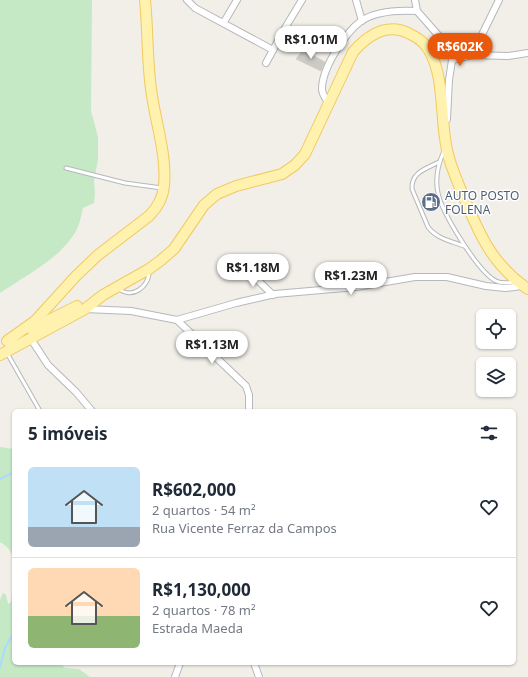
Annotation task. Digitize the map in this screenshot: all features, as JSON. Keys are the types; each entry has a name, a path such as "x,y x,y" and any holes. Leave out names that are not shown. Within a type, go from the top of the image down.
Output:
{"main road":[{"path":"3,349 35,321 76,276 98,255 154,211 162,195 164,189 163,160 151,89 145,0"},
{"path":"3,349 31,338 85,309 103,295 149,269 174,249 204,205 217,194 236,186 282,174 295,165 304,154 353,52 371,35 383,30 396,29 407,32 418,37 430,51 434,60 440,88 445,143 450,163 478,232 494,257 508,273 523,285"},
{"path":"3,349 21,341 42,324 103,295"},
{"path":"42,324 57,298"}],"street":[{"path":"187,0 195,8 224,22 273,50"},
{"path":"224,22 237,0"},
{"path":"266,63 302,0"},
{"path":"356,0 362,21"},
{"path":"415,0 417,11 446,44 452,60 449,80 445,143"},
{"path":"472,56 500,0"},
{"path":"328,102 322,91 322,81 326,69 349,32 362,21 379,14 402,10 417,11"},
{"path":"452,60 472,56 508,56 528,52"},
{"path":"245,268 272,295"},
{"path":"85,309 131,311 177,320 236,303 272,295 350,288 415,277 447,277 486,286 504,288 523,285"},
{"path":"177,320 246,386 249,395 249,409"},
{"path":"31,338 48,365 76,392 90,409"},
{"path":"175,677 179,665"},
{"path":"255,665 258,677"}],"lane":[{"path":"445,143 439,162 437,182 438,193 444,210 464,246 495,281 523,285"},
{"path":"439,162 417,174 413,178 412,189 428,227 432,232 442,238 464,246"},
{"path":"66,168 125,183 164,189"},
{"path":"3,349 39,409"}],"green space":[{"path":"0,0 92,0 91,111 98,137 98,159 94,181 94,203 83,208 78,227 70,239 62,249 43,265 0,293"},
{"path":"0,447 12,449 12,555 6,546 0,542"},
{"path":"3,593 6,595 8,604 11,602 12,593 12,665 62,665 65,668 79,669 90,677 0,677 0,600"}],"building":[{"path":"303,50 325,62 321,71 296,59"}],"waterway":[{"path":"0,479 12,473"},
{"path":"0,667 5,648 12,636"}],"place":[{"name":"AUTO POSTO FOLENA","path":"431,202"}]}
